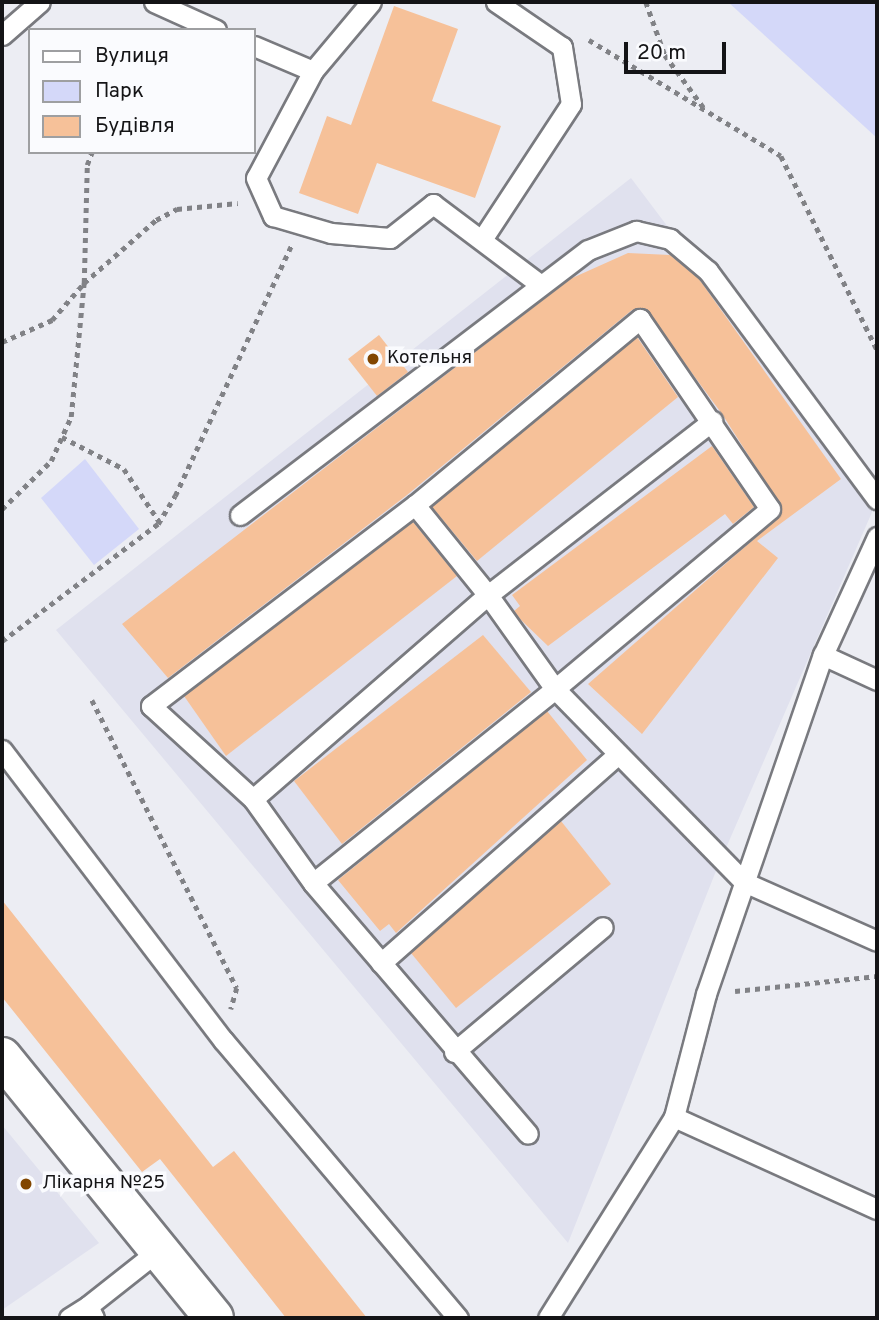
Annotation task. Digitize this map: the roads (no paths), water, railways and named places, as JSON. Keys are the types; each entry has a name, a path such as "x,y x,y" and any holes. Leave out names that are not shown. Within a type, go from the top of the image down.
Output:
{"street":[{"path":"2,1057 214,1318"}],"lane":[{"path":"2,35 40,2"},
{"path":"154,2 212,28"},
{"path":"371,2 313,71 256,178 273,216 331,233 390,238 433,204 483,238 541,285"},
{"path":"483,238 571,104 562,47 496,2"},
{"path":"256,47 313,71"},
{"path":"240,515 588,250 636,231 670,239 689,251 877,499"},
{"path":"313,883 555,689 770,509 640,319 415,506 151,706 253,799 313,883 454,1052 528,1134"},
{"path":"253,799 488,596 712,421"},
{"path":"415,506 488,596 555,689 744,882 877,941"},
{"path":"548,1318 674,1117 706,994 823,654 877,537"},
{"path":"823,654 877,680"},
{"path":"2,750 223,1040 458,1318"},
{"path":"381,963 618,754"},
{"path":"454,1052 603,927"},
{"path":"674,1117 877,1209"},
{"path":"69,1318 91,1312 159,1250"}],"place":[{"name":"Котельня","path":"373,359"},
{"name":"Лікарня №25","path":"26,1184"}]}
